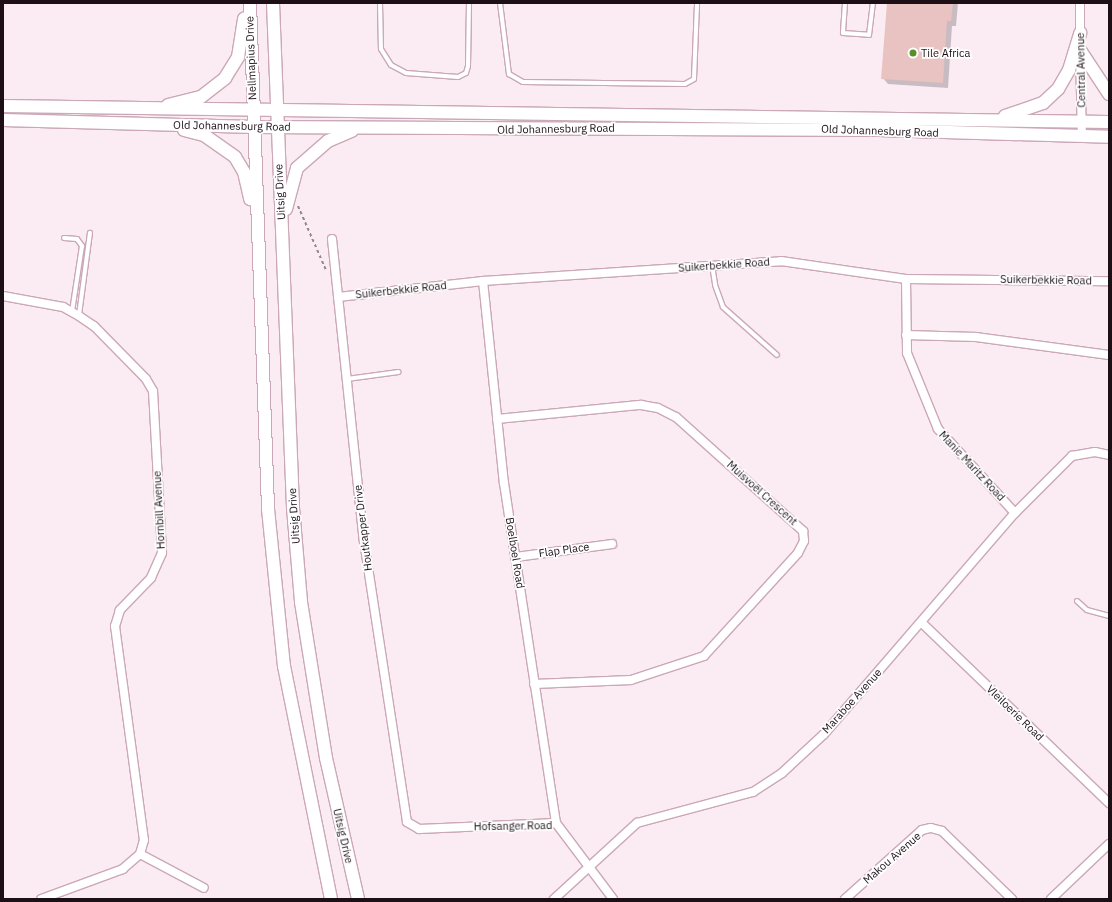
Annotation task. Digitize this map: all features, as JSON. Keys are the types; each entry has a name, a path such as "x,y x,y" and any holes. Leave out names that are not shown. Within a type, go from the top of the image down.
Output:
{"main road":[{"path":"147,109 194,100 225,78 238,57 246,3"},
{"name":"Nellmapius Drive","path":"250,3 254,127"},
{"path":"273,3 276,112"},
{"path":"982,121 1024,112 1043,102 1058,89 1069,70 1080,33"},
{"path":"1080,50 1109,94"},
{"name":"Old Johannesburg Road","path":"3,106 253,112 1109,122"},
{"name":"Uitsig Drive","path":"276,112 282,229 292,508 301,602 324,751 358,899"},
{"name":"Old Johannesburg Road","path":"3,120 254,127 694,128 1109,137"},
{"path":"152,125 204,136 235,157 248,186 259,262"},
{"path":"254,127 268,509 284,666 331,899"},
{"path":"282,229 290,188 297,168 310,153 328,141 358,128"}],"street":[{"name":"Central Avenue","path":"1080,3 1082,136"},
{"name":"Houtkapper Drive","path":"332,239 364,541 405,817"},
{"name":"Suikerbekkie Road","path":"338,297 483,281 712,265 800,261 906,278 1109,281"},
{"name":"Manie Maritz Road","path":"906,278 906,335 909,362 938,429 1015,513"},
{"name":"Boelboel Road","path":"483,281 497,419 534,684 556,823"},
{"name":"Hornbill Avenue","path":"3,296 75,314 94,326 146,379 153,391 162,553 151,578 120,610 115,626 144,826 140,854"},
{"path":"906,335 976,337 1109,355"},
{"name":"Muisvoël Crescent","path":"497,419 641,406 658,408 676,417 803,531 804,541 798,553 704,656 631,680 534,684"},
{"name":"Maraboe Avenue","path":"558,898 586,866 642,820 753,792 782,773 824,734 922,623 1015,513 1072,456 1095,452 1109,455"},
{"name":"Flap Place","path":"516,557 612,544"},
{"name":"Vleiloerie Road","path":"922,623 1109,803"},
{"name":"Hofsanger Road","path":"405,817 410,826 419,829 556,823 586,866 613,899"},
{"name":"Makou Avenue","path":"845,899 922,830 930,828 942,831 1012,899"},
{"path":"1051,899 1109,844"},
{"path":"42,899 118,871 140,854 204,888"}],"lane":[{"path":"380,3 382,49 391,65 406,73 458,77 466,73 468,66 469,3"},
{"path":"500,3 509,74 523,82 685,84 694,79 696,3"},
{"path":"845,3 843,33 869,35 873,3"},
{"path":"75,314 90,233"},
{"path":"64,238 77,239 82,246 75,314"},
{"path":"712,265 715,285 723,307 777,354"},
{"path":"347,379 399,372"},
{"path":"1077,601 1087,610 1109,616"}],"path":[{"path":"290,188 328,275"}],"building":[{"path":"887,3 953,3 951,21 947,21 943,83 881,79"}],"place":[{"name":"Tile Africa","path":"913,53"}]}
